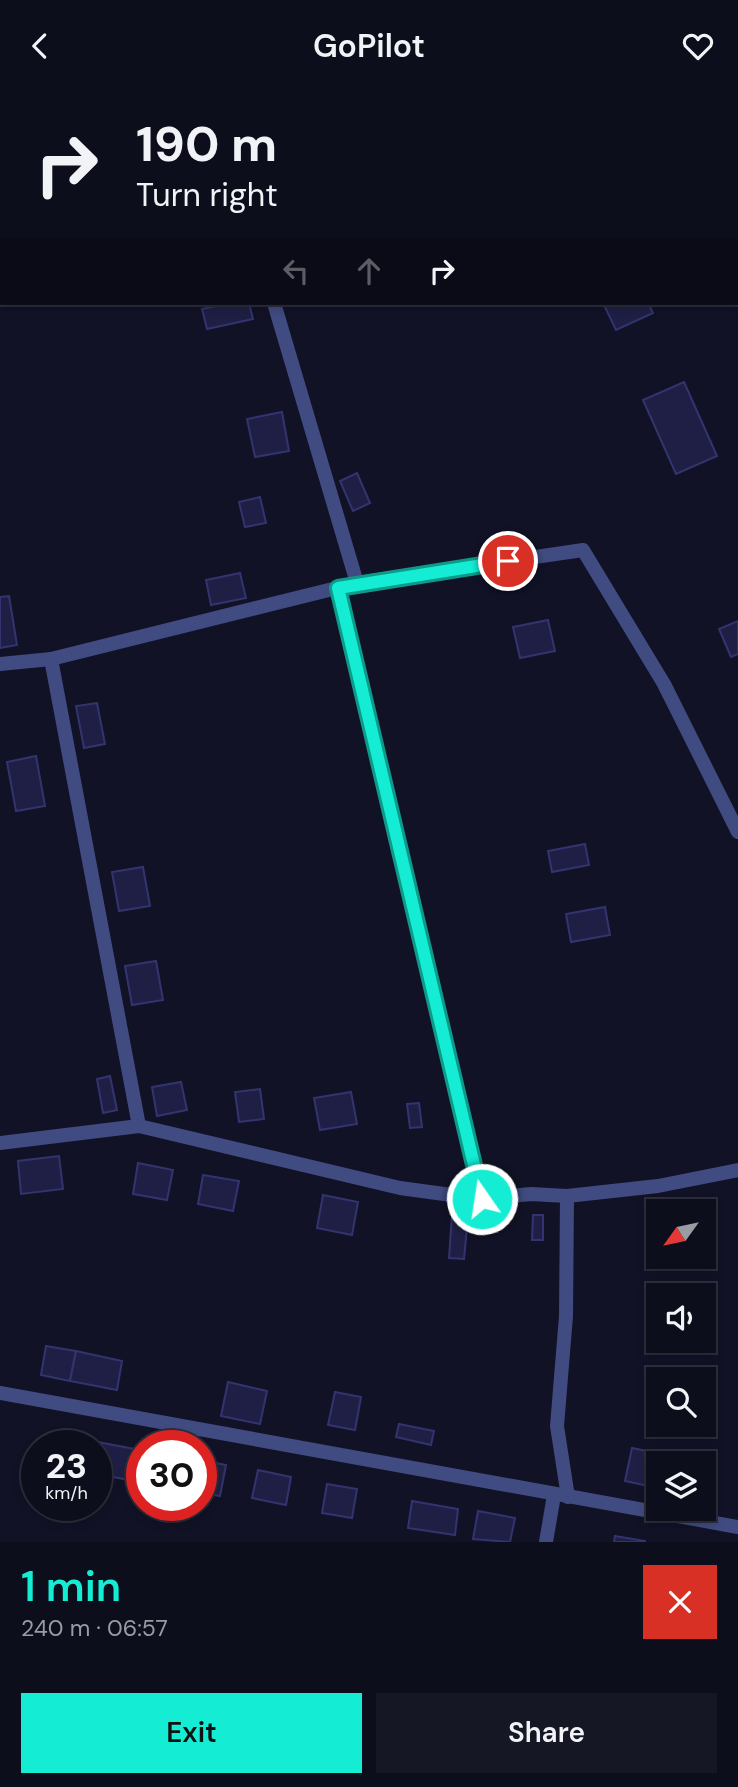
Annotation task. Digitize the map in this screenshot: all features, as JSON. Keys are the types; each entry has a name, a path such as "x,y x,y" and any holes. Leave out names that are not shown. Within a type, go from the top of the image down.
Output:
{"street":[{"path":"275,305 357,583"},
{"path":"0,664 51,659 357,583 583,550 664,684 738,832"},
{"path":"338,588 482,1199"},
{"path":"51,659 139,1126"},
{"path":"0,1143 139,1126 400,1188 482,1199 531,1194 567,1196 658,1186 738,1170"},
{"path":"545,1542 561,1496 557,1426 566,1316 567,1196"},
{"path":"0,1393 738,1527"}],"building":[{"path":"221,305 250,305 253,319 207,329 202,309"},
{"path":"604,305 649,305 653,313 616,330"},
{"path":"684,382 717,456 676,474 643,400"},
{"path":"282,412 289,451 255,457 247,419"},
{"path":"357,473 370,503 353,511 340,481"},
{"path":"260,497 266,523 245,527 239,502"},
{"path":"240,573 246,598 211,605 206,580"},
{"path":"9,596 17,645 0,648 0,597"},
{"path":"548,620 555,651 520,658 513,627"},
{"path":"738,621 738,654 731,657 719,629"},
{"path":"97,703 105,744 84,748 76,706"},
{"path":"36,756 45,806 16,811 7,762"},
{"path":"585,844 589,865 552,872 548,851"},
{"path":"143,867 150,906 119,911 112,872"},
{"path":"605,907 610,935 571,942 566,914"},
{"path":"156,961 163,1000 132,1005 125,966"},
{"path":"110,1076 117,1110 103,1113 97,1079"},
{"path":"181,1082 187,1110 157,1116 152,1087"},
{"path":"260,1089 264,1119 239,1122 235,1092"},
{"path":"351,1092 357,1124 320,1130 314,1098"},
{"path":"419,1103 422,1127 410,1128 407,1104"},
{"path":"59,1156 63,1189 21,1194 18,1161"},
{"path":"138,1163 173,1170 167,1200 133,1194"},
{"path":"203,1175 239,1181 233,1211 198,1204"},
{"path":"323,1195 358,1202 352,1235 317,1228"},
{"path":"452,1215 468,1217 464,1259 449,1258"},
{"path":"533,1215 543,1215 543,1240 532,1240"},
{"path":"46,1346 76,1351 70,1381 41,1375"},
{"path":"76,1351 122,1361 117,1390 70,1381"},
{"path":"228,1382 267,1391 260,1424 221,1416"},
{"path":"335,1392 361,1397 355,1430 328,1425"},
{"path":"399,1424 434,1431 431,1445 396,1437"},
{"path":"112,1445 126,1447 126,1479 112,1477"},
{"path":"632,1448 647,1451 646,1485 625,1481"},
{"path":"217,1463 226,1465 220,1496 217,1496"},
{"path":"258,1470 291,1477 286,1505 252,1498"},
{"path":"327,1484 357,1489 352,1518 322,1513"},
{"path":"412,1501 458,1509 455,1535 408,1528"},
{"path":"478,1511 515,1518 510,1542 473,1539"},
{"path":"615,1536 645,1541 645,1542 614,1542"}],"route":[{"path":"482,1199 338,588 508,561"}]}
